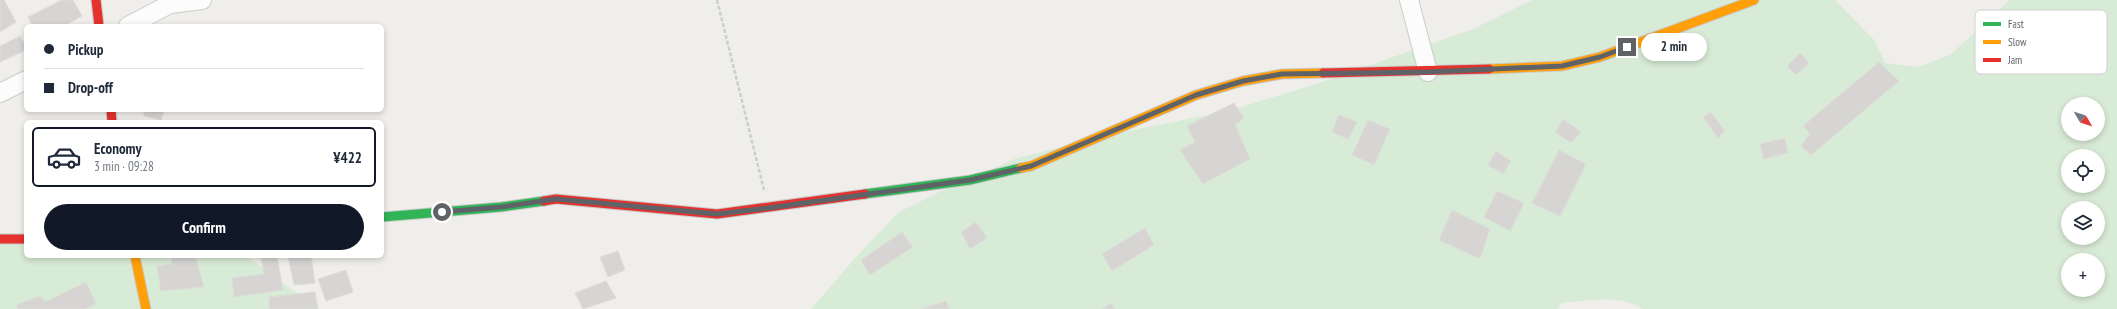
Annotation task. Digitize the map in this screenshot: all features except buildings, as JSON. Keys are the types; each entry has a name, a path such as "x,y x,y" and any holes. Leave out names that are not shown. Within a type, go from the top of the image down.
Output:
{"main road":[{"path":"96,0 99,24"},
{"path":"384,217 501,207 556,199 717,214 970,180 1031,166 1196,95 1243,81 1282,74 1428,72 1562,66 1600,57 1754,0"},
{"path":"0,239 24,239"},
{"path":"135,258 146,309"}],"street":[{"path":"132,24 170,4 202,0"},
{"path":"1409,0 1428,72"},
{"path":"0,93 24,81"}],"path":[{"path":"717,0 768,208"}],"green space":[{"path":"1532,0 1835,0 1875,41 1885,63 1918,67 1950,55 1975,32 1975,74 2107,74 2107,10 1999,10 2010,0 2117,0 2117,309 1642,309 1625,301 1592,300 1562,303 1557,309 811,309 857,256 899,212 943,190 1017,158 1123,132 1228,111 1313,85 1473,29"},
{"path":"24,239 24,258 249,258 319,309 0,309 0,240"}],"traffic: fast":[{"path":"865,194 970,180 1021,168"},
{"path":"384,217 501,207 544,201"}],"traffic: slow":[{"path":"1489,69 1562,66 1600,57 1754,0"},
{"path":"1021,168 1031,166 1196,95 1243,81 1282,74 1323,73"},
{"path":"135,258 146,309"}],"traffic: jam":[{"path":"96,0 99,24"},
{"path":"1323,73 1489,69"},
{"path":"111,112 112,120"},
{"path":"544,201 556,199 717,214 865,194"},
{"path":"0,239 24,239"}],"route":[{"path":"442,212 501,207 556,199 717,214 970,180 1031,166 1196,95 1243,81 1282,74 1428,72 1562,66 1600,57 1627,47"}]}
